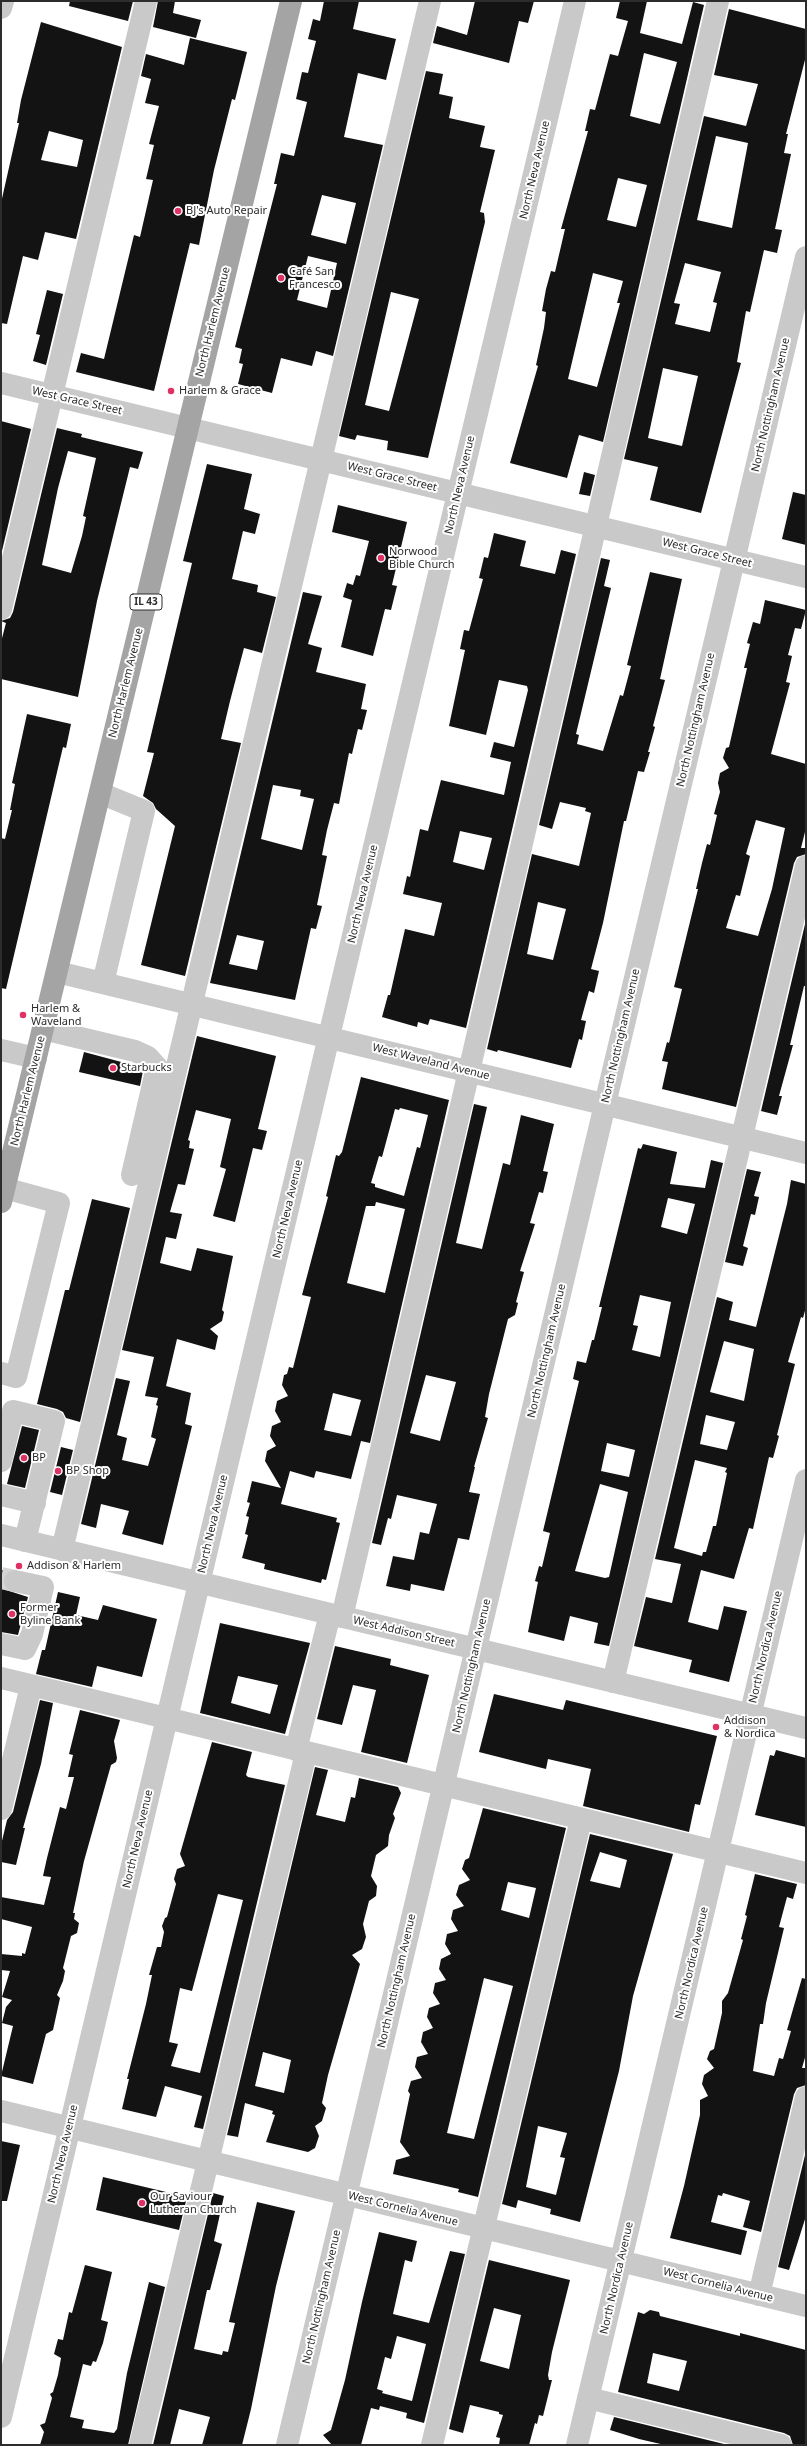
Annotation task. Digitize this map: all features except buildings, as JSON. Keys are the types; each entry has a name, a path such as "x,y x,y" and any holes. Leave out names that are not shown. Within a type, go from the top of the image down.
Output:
{"main road":[{"name":"North Harlem Avenue","path":"4,1182 43,1030 291,1"}],"street":[{"path":"1,8 3,1"},
{"path":"1,609 146,1"},
{"path":"62,1550 430,1"},
{"name":"North Neva Avenue","path":"1,2417 575,1"},
{"path":"140,2445 208,2161 301,1751 336,1615 469,1071 718,1"},
{"name":"North Nottingham Avenue","path":"287,2445 806,257"},
{"name":"West Grace Street","path":"1,383 806,577"},
{"path":"100,793 144,811 103,983"},
{"path":"613,1682 806,866"},
{"name":"West Waveland Avenue","path":"57,972 806,1153"},
{"path":"43,1030 135,1050 148,1057 157,1067 132,1175"},
{"path":"1,1050 36,1058"},
{"path":"1,1374 16,1377 59,1203 4,1182"},
{"path":"1,1461 6,1416 13,1411 54,1421 25,1541"},
{"name":"North Nordica Avenue","path":"577,2445 806,1480"},
{"path":"1,1495 35,1503"},
{"name":"West Addison Street","path":"1,1536 806,1728"},
{"path":"1,1644 25,1649 32,1634 43,1587 15,1581"},
{"path":"1,1678 806,1874"},
{"path":"1,1810 31,1686"},
{"path":"432,2445 581,1819"},
{"path":"759,2295 806,2097"},
{"name":"West Cornelia Avenue","path":"1,2111 806,2306"},
{"path":"588,2398 781,2445"}],"tunnel":[{"path":"1,1578 15,1581"}],"place":[{"name":"BJ's Auto Repair","path":"178,211"},
{"name":"Café San Francesco","path":"281,278"},
{"name":"Harlem & Grace","path":"171,391"},
{"name":"Norwood Bible Church","path":"381,558"},
{"name":"Harlem & Waveland","path":"23,1015"},
{"name":"Starbucks","path":"113,1068"},
{"name":"BP","path":"24,1458"},
{"name":"BP Shop","path":"58,1471"},
{"name":"Addison & Harlem","path":"19,1566"},
{"name":"Former Byline Bank","path":"12,1614"},
{"name":"Addison & Nordica","path":"716,1727"},
{"name":"Our Saviour Lutheran Church","path":"142,2203"}]}
